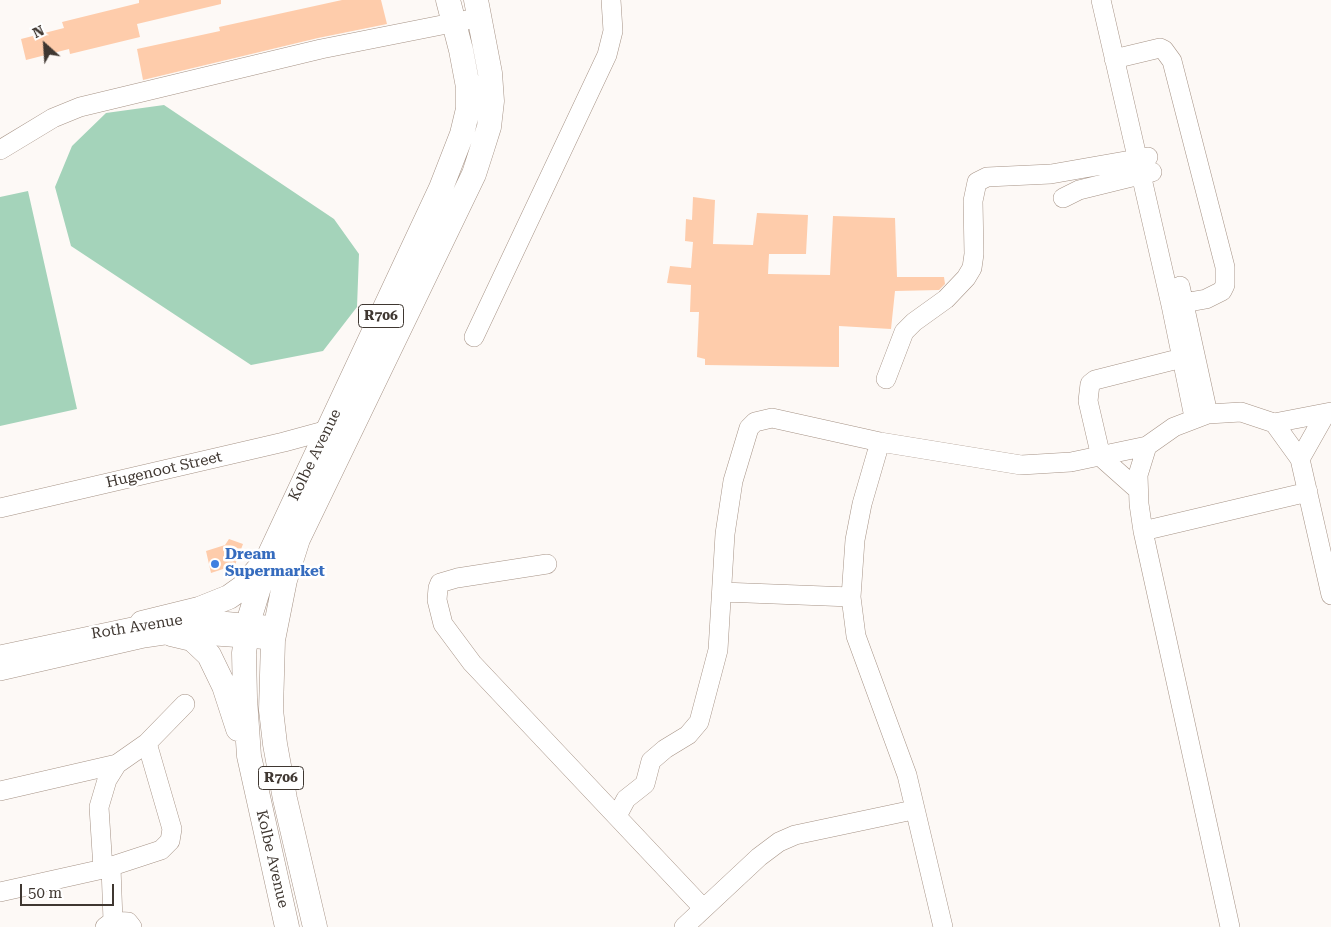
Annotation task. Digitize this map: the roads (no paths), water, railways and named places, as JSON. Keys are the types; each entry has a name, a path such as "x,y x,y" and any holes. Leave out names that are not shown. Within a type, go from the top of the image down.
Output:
{"main road":[{"name":"Kolbe Avenue","path":"287,927 249,756 245,698 247,630 268,558 441,188 462,134 468,109 468,87 448,0"},
{"name":"Kolbe Avenue","path":"315,927 285,799 275,744 271,710 275,633 285,580 298,539 474,174 484,146 489,127 492,101 490,73 478,8"},
{"path":"142,624 199,609 229,597 243,586 268,558"},
{"path":"171,634 192,639 209,655 224,686 249,756"}],"street":[{"path":"474,337 607,55 613,31 611,0"},
{"path":"1101,0 1120,58 1178,304 1201,415"},
{"path":"1113,0 1120,58"},
{"path":"0,150 52,118 80,107 321,49 453,24 478,8"},
{"path":"1120,58 1160,48 1164,50 1172,61 1225,266 1225,285 1222,292 1216,296 1178,304"},
{"path":"1063,198 1144,166"},
{"path":"886,379 904,332 914,322 946,299 966,278 972,268 974,254 973,201 977,182 987,177 1144,166"},
{"path":"1137,489 1101,457 1088,401 1090,384 1095,380 1188,356"},
{"path":"617,816 626,799 645,784 651,761 665,749 688,735 699,722 718,650 725,534 733,481 749,428 755,422 772,418 880,442 1021,465 1071,462 1147,446 1168,430 1201,415 1241,412 1274,423 1329,412"},
{"path":"1300,459 1329,412"},
{"path":"1274,423 1300,459 1331,595"},
{"name":"Hugenoot Street","path":"0,508 328,430"},
{"path":"880,442 862,504 855,540 851,597 856,636 907,775 913,810 943,927"},
{"path":"1147,446 1138,476 1137,489 1143,531 1230,927"},
{"path":"1143,531 1308,492"},
{"path":"547,564 446,580 438,588 439,613 443,624 472,663 704,908"},
{"path":"722,592 851,597"},
{"name":"Roth Avenue","path":"0,655 142,624 185,619 275,633"},
{"name":"Roth Avenue","path":"0,671 144,638 171,634 247,630"},
{"path":"0,791 117,764 147,743 185,704"},
{"path":"0,892 107,868 161,850 170,841 172,828 147,743"},
{"path":"117,764 107,780 98,807 107,868 109,924 128,922 132,927"},
{"path":"684,927 779,842 795,834 913,810"}],"place":[{"name":"Dream Supermarket","path":"215,564"}]}
